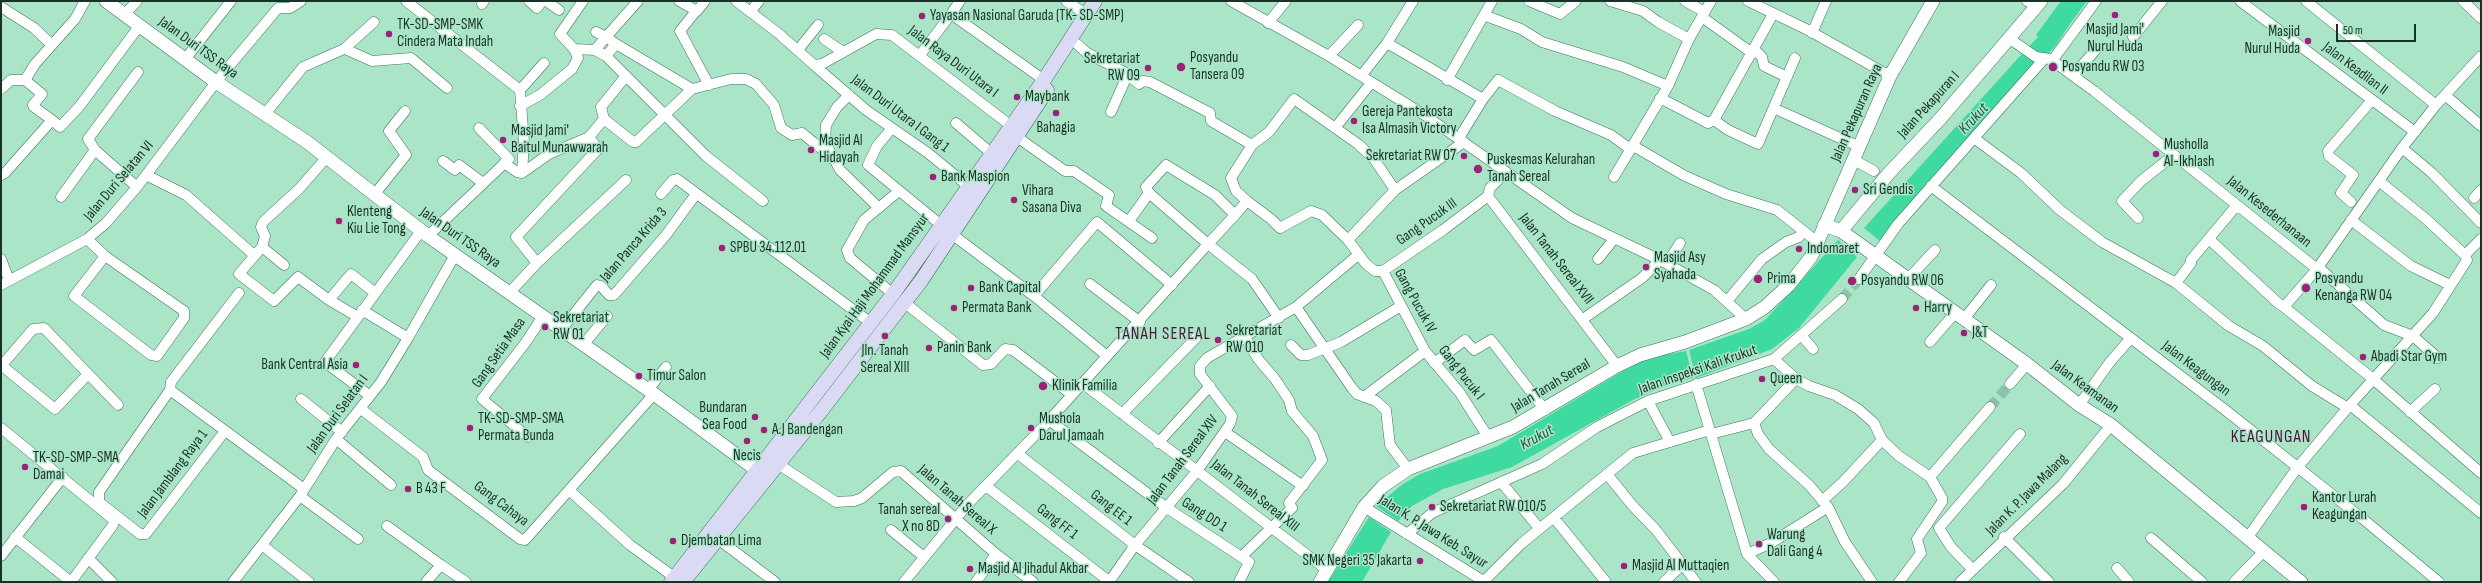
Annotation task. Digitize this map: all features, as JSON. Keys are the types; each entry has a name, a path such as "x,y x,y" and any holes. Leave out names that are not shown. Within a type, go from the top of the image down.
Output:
{"main road":[{"name":"Jalan Kyai Haji Mohammad Mansyur","path":"676,580 773,460 905,303 953,235 1016,132 1044,80 1094,1"},
{"name":"Jalan Kyai Haji Mohammad Mansyur","path":"773,460 893,294 991,153 1016,132 1106,1"},
{"path":"893,294 905,303"},
{"name":"Jalan Kyai Haji Mohammad Mansyur","path":"676,580 718,539 762,474"}],"street":[{"path":"25,80 52,45 75,19 85,1"},
{"name":"Jalan Duri TSS Raya","path":"106,1 186,58 216,82 326,157 424,234 510,292 561,330 651,392 762,474"},
{"path":"126,14 137,1"},
{"path":"186,58 231,1"},
{"name":"Jalan Duri Selatan VI","path":"5,282 87,239 106,223 137,187 216,82 278,8 290,8 301,1"},
{"path":"406,1 520,90"},
{"path":"529,1 537,8 542,1"},
{"path":"546,1 559,10"},
{"path":"520,106 540,95 572,69 578,58 574,49 560,34 582,1"},
{"path":"595,50 638,1"},
{"path":"679,1 696,11"},
{"path":"705,1 680,31 710,85"},
{"path":"751,11 759,1"},
{"path":"920,55 960,1"},
{"path":"1066,1 1086,14"},
{"path":"1231,1 1329,56 1462,140 1572,218 1664,262 1728,300 1746,319"},
{"path":"1268,22 1286,1"},
{"path":"1361,76 1387,42 1413,1"},
{"path":"1447,80 1486,16 1492,1"},
{"path":"1529,1 1560,14 1576,1"},
{"path":"1610,1 1643,12 1690,39"},
{"path":"1686,1 1752,53 1757,52 1762,57 1764,66 1787,77"},
{"path":"1614,177 1668,86 1690,39 1711,1"},
{"path":"1748,1 1812,32 1890,76"},
{"path":"1812,32 1826,1"},
{"name":"Jalan Pekapuran Raya","path":"1824,225 1860,147 1890,76 1934,1"},
{"path":"1859,279 1873,254 1898,224 2096,1"},
{"path":"2133,38 2162,1"},
{"name":"Jalan Keadilan II","path":"2240,1 2415,132"},
{"path":"2306,1 2436,105"},
{"path":"2463,1 2481,18"},
{"path":"739,2 814,65"},
{"name":"Jalan Pekapuran I","path":"1842,232 1889,173 2013,42 2035,3"},
{"path":"1,7 34,28 52,45"},
{"path":"950,14 1044,80"},
{"path":"1660,98 1708,123 1714,120 1773,14"},
{"path":"1486,16 1521,30 1542,42 1623,68 1668,86"},
{"path":"265,114 293,76 303,67 345,49 374,22"},
{"path":"1,89 11,80 25,80 42,94 33,105 34,107 60,126 79,107 140,25"},
{"path":"798,50 818,25"},
{"path":"874,25 884,33"},
{"path":"1329,56 1358,25"},
{"path":"596,32 692,89"},
{"name":"Jalan Raya Duri Utara I","path":"814,65 822,64 876,34 884,33 892,35 920,55 1065,171 1074,171 1107,193 1109,197 1106,206 1129,221"},
{"path":"824,39 843,52"},
{"path":"1387,42 1447,80 1483,99"},
{"name":"Jalan Kesederhanaan","path":"2013,42 2073,75 2318,268"},
{"path":"606,56 616,44"},
{"path":"1077,44 1087,53 1124,72 1127,76 1139,84 1143,80 1150,82 1210,113 1211,121 1252,145"},
{"path":"345,49 372,61 411,58 447,88"},
{"path":"574,49 595,50 606,56 706,156 763,201"},
{"path":"2073,75 2094,52"},
{"name":"Jalan Kesederhanaan","path":"2284,307 2318,268 2402,148 2436,105 2481,56"},
{"path":"1714,120 1728,130 1758,144 1795,58"},
{"path":"522,173 524,142 520,106 520,90 544,63"},
{"name":"Jalan Duri Utara I Gang 1","path":"814,65 848,95 892,128 928,152 968,186"},
{"path":"137,187 95,150 88,139 138,72"},
{"path":"626,76 602,106 604,119 636,142 692,89 731,79 746,79 756,84 774,105 781,128 792,135 802,133 836,160"},
{"path":"1111,112 1127,76"},
{"path":"1348,240 1395,190 1462,140 1483,99 1498,80 1541,105 1611,135 1631,148 1637,148 1685,176 1726,194 1777,210 1816,241"},
{"path":"1335,128 1371,83"},
{"path":"848,95 831,115 824,131 828,149 836,160 840,170 850,182 878,207"},
{"path":"2445,95 2481,126"},
{"path":"904,582 956,519 1018,454 1071,394 1140,322 1247,201 1236,191 1232,178 1252,145 1269,132 1294,99 1335,128 1374,160 1395,190"},
{"path":"2350,202 2341,193 2353,175 2329,156 2328,151 2372,100"},
{"path":"374,195 406,155 389,131 405,111"},
{"path":"1780,111 1860,147"},
{"path":"504,163 517,172 522,173 549,154 589,136 604,119"},
{"path":"1,175 5,173 52,120"},
{"path":"956,123 991,153"},
{"path":"370,396 324,362 374,292 424,234 483,183 509,158 479,128"},
{"path":"892,128 877,146 868,165 941,225"},
{"path":"537,263 516,237 598,149 589,136"},
{"path":"1974,138 2021,173 2060,210 2102,242 2176,283 2229,326 2263,346 2312,386 2349,406 2481,514"},
{"path":"2402,148 2432,173 2481,222"},
{"path":"61,197 95,150"},
{"path":"2138,218 2122,201 2141,181 2174,155"},
{"path":"326,157 299,189 263,222 261,227 264,236 262,247 239,274 274,301 298,278 329,300 360,313 408,338"},
{"path":"1854,160 1874,171"},
{"path":"443,161 455,170 459,164 483,183"},
{"path":"1235,215 1214,195 1166,165 1146,186 1149,193 1208,244 1252,279 1279,318"},
{"path":"1488,196 1490,188 1506,172"},
{"path":"146,175 186,195 254,255"},
{"path":"661,194 676,179 871,324"},
{"path":"510,292 537,263 626,180"},
{"path":"2248,537 2297,468 2349,406 2433,313 2467,260 2465,255 2426,219 2379,180"},
{"name":"Jalan Keagungan","path":"1931,186 2363,519 2439,582"},
{"path":"2474,198 2481,190"},
{"path":"893,294 850,258 847,250 864,220 899,191"},
{"path":"1149,193 1129,221 1152,238"},
{"name":"Jalan Panca Krida 3","path":"561,330 597,285 601,286 610,296 614,295 666,235 696,194"},
{"name":"Gang Pucuk III","path":"1383,271 1443,230 1488,196"},
{"name":"Jalan Tanah Sereal XVII","path":"1488,196 1583,319 1617,366"},
{"name":"Gang Pucuk IV","path":"1247,201 1280,228 1311,211 1322,215 1348,240 1358,255 1375,271 1383,271 1425,351"},
{"path":"2176,283 2191,263 2191,260 2237,205"},
{"path":"2352,220 2412,266 2450,285"},
{"path":"1034,296 1097,222 1172,285"},
{"path":"1824,225 1842,232"},
{"name":"Jalan Tanah Sereal","path":"1320,582 1383,486 1408,469 1488,438 1545,410 1617,366 1640,355 1686,342 1746,319 1765,307 1789,285 1807,264 1824,225"},
{"path":"1728,300 1762,259 1786,242 1799,237 1803,231"},
{"name":"Jalan Keamanan","path":"1842,232 2026,364 2079,405 2110,425 2301,582"},
{"path":"953,235 1034,296 1108,356"},
{"path":"87,239 105,256 184,311 184,318 157,356 151,355 74,296 105,256"},
{"path":"1598,259 1614,239"},
{"path":"2210,239 2278,303 2373,379 2481,473"},
{"path":"2465,255 2481,239"},
{"path":"1583,319 1664,262 1680,243"},
{"path":"262,247 284,264"},
{"path":"1908,280 1935,250"},
{"name":"Jalan Duri Selatan I","path":"233,582 302,492 339,436 370,396 408,338 455,255"},
{"name":"Jalan Tanah Sereal XIV","path":"1109,582 1135,545 1197,471 1225,432 1232,416 1200,374 1200,366 1207,358 1296,307 1358,255"},
{"path":"1,259 5,282"},
{"path":"2318,268 2384,324 2413,336 2438,358"},
{"path":"329,300 351,274 374,292"},
{"path":"1090,284 1140,322"},
{"path":"1930,342 1960,316 1991,285"},
{"name":"Jalan Jamblang Raya 1","path":"225,431 149,531 144,535 140,534 99,502 97,498 99,492 170,390 171,382 238,293"},
{"name":"Jalan Inspeksi Kali Krukut","path":"1407,534 1432,513 1542,464 1597,427 1648,401 1774,359 1842,299"},
{"path":"905,303 984,365 991,364 1005,349 1013,350 1071,394"},
{"path":"1291,345 1301,355 1308,355 1341,342 1401,306"},
{"path":"1296,307 1352,388 1364,397 1376,401 1386,410 1390,445 1408,469"},
{"name":"Gang Setia Masa","path":"528,437 482,399 526,342 543,316"},
{"path":"583,345 607,316"},
{"path":"88,374 55,409 3,362 33,328 44,328 118,404"},
{"path":"1801,335 1813,349"},
{"path":"1239,582 1250,563 1241,557 1292,508 1289,503 1322,460 1322,456 1313,436 1292,411 1289,400 1275,379 1258,359 1245,337"},
{"path":"1122,414 1196,338"},
{"path":"2079,405 2110,362 2130,339"},
{"path":"1434,362 1465,340 1474,350 1491,340 1545,410"},
{"name":"Gang Pucuk I","path":"1364,397 1425,351 1460,393 1488,438"},
{"path":"1774,359 1796,379 1809,386 1835,395 1858,409 1874,423 1882,440 1899,456 1930,477 1942,502 1917,539 1921,553 1899,582"},
{"path":"2010,384 2026,364"},
{"path":"666,367 651,392 569,490 630,545 676,580"},
{"path":"1485,582 1539,528 1554,518 1633,454 1670,442 1754,423 1796,379"},
{"name":"Jalan Tanah Sereal XIII","path":"1082,383 1158,443 1327,570"},
{"path":"1696,384 1747,554 1774,582"},
{"path":"1158,443 1210,386"},
{"path":"2410,412 2435,389"},
{"name":"Jalan Jamblang Raya 1","path":"170,390 302,492 358,540"},
{"path":"301,399 391,485"},
{"path":"1648,401 1670,442"},
{"path":"1930,477 1990,407"},
{"name":"Gang Cahaya","path":"361,409 423,457 426,460 425,467 428,470 523,540 569,490"},
{"name":"Gang DD 1","path":"1049,420 1167,508 1241,557"},
{"path":"1,422 31,446"},
{"path":"1754,423 1758,434 1769,448 1825,504 1845,542 1872,582"},
{"name":"Jalan K. P. Jawa Malang","path":"1968,577 2004,538 2063,484 2110,425"},
{"path":"1,428 114,520 113,525 71,582 16,537"},
{"path":"1225,432 1303,486"},
{"path":"1968,577 1939,528 2020,434"},
{"path":"1747,554 1777,540 1825,504 1882,440"},
{"name":"Gang EE 1","path":"1018,454 1135,545 1189,582"},
{"name":"Jalan Tanah Sereal X","path":"773,460 836,502 844,503 862,498 893,472 899,470 996,554 1034,582"},
{"path":"1607,474 1632,505 1656,530 1696,582"},
{"path":"1,556 62,477"},
{"path":"1502,482 1539,528"},
{"name":"Gang FF 1","path":"986,486 1109,582"},
{"name":"Jalan K. P. Jawa Keb. Sayur","path":"1368,509 1485,582"},
{"path":"1554,518 1606,582"},
{"path":"386,526 466,582"},
{"path":"891,530 924,557"},
{"path":"2004,538 2049,582"},
{"path":"2151,538 2202,582"},
{"path":"718,539 775,582"},
{"path":"262,545 309,582"},
{"path":"2234,582 2264,551"},
{"path":"976,582 996,554"},
{"path":"88,558 112,582"},
{"path":"426,582 441,565"},
{"path":"1664,582 1682,565"},
{"path":"2117,568 2129,582"}],"water":[{"path":"2061,1 2087,1 2052,48 2036,35"},
{"path":"2022,54 2040,60 1881,242 1864,228"},
{"path":"1838,240 1857,257 1799,328 1772,349 1696,378 1689,350 1749,329 1765,320"},
{"path":"1686,351 1693,378 1668,384 1633,400 1512,467 1443,489 1412,506 1398,521 1376,506 1403,484 1420,474 1498,446 1633,365 1651,357"},
{"path":"1369,517 1391,532 1362,582 1328,582"}],"waterway":[{"name":"Krukut","path":"2020,70 2049,39 2073,1"}],"tunnel":[{"path":"1842,299 1859,279"},
{"path":"1990,407 2010,384"}],"place":[{"name":"Masjid Jami' Nurul Huda","path":"2115,15"},
{"name":"Yayasan Nasional Garuda (TK- SD-SMP)","path":"922,16"},
{"name":"TK-SD-SMP-SMK Cindera Mata Indah","path":"389,34"},
{"name":"Masjid Nurul Huda","path":"2308,41"},
{"name":"Posyandu Tansera 09","path":"1181,67"},
{"name":"Posyandu RW 03","path":"2053,67"},
{"name":"Sekretariat RW 09","path":"1148,68"},
{"name":"Maybank","path":"1017,97"},
{"name":"Bahagia","path":"1056,113"},
{"name":"Gereja Pantekosta Isa Almasih Victory","path":"1354,121"},
{"name":"Masjid Jami' Baitul Munawwarah","path":"503,140"},
{"name":"Masjid Al Hidayah","path":"811,150"},
{"name":"Musholla Al-Ikhlash","path":"2156,154"},
{"name":"Sekretariat RW 07","path":"1464,156"},
{"name":"Puskesmas Kelurahan Tanah Sereal","path":"1478,169"},
{"name":"Bank Maspion","path":"933,177"},
{"name":"Sri Gendis","path":"1855,190"},
{"name":"Vihara Sasana Diva","path":"1014,200"},
{"name":"Klenteng Kiu Lie Tong","path":"339,221"},
{"name":"SPBU 34.112.01","path":"722,248"},
{"name":"Indomaret","path":"1799,249"},
{"name":"Masjid Asy Syahada","path":"1646,267"},
{"name":"Prima","path":"1758,279"},
{"name":"Posyandu RW 06","path":"1852,281"},
{"name":"Bank Capital","path":"971,288"},
{"name":"Posyandu Kenanga RW 04","path":"2306,288"},
{"name":"Permata Bank","path":"954,308"},
{"name":"Harry","path":"1916,308"},
{"name":"Sekretariat RW 01","path":"545,327"},
{"name":"J&T","path":"1964,333"},
{"name":"Jln. Tanah Sereal XIII","path":"885,336"},
{"name":"Sekretariat RW 010","path":"1218,340"},
{"name":"Panin Bank","path":"929,348"},
{"name":"Abadi Star Gym","path":"2363,357"},
{"name":"Bank Central Asia","path":"356,365"},
{"name":"Timur Salon","path":"639,376"},
{"name":"Queen","path":"1762,379"},
{"name":"Klinik Familia","path":"1043,386"},
{"name":"Bundaran Sea Food","path":"755,417"},
{"name":"TK-SD-SMP-SMA Permata Bunda","path":"470,428"},
{"name":"Mushola Darul Jamaah","path":"1031,428"},
{"name":"A.J Bandengan","path":"764,430"},
{"name":"Necis","path":"747,441"},
{"name":"TK-SD-SMP-SMA Damai","path":"25,467"},
{"name":"B 43 F","path":"408,489"},
{"name":"Sekretariat RW 010/5","path":"1432,507"},
{"name":"Kantor Lurah Keagungan","path":"2304,507"},
{"name":"Tanah sereal X no 8D","path":"948,519"},
{"name":"Djembatan Lima","path":"673,541"},
{"name":"Warung Dali Gang 4","path":"1759,544"},
{"name":"SMK Negeri 35 Jakarta","path":"1420,561"},
{"name":"Masjid Al Muttaqien","path":"1624,566"},
{"name":"Masjid Al Jihadul Akbar","path":"970,569"}],"district":[{"name":"TANAH SEREAL","path":"1163,335"},
{"name":"KEAGUNGAN","path":"2271,438"}]}
